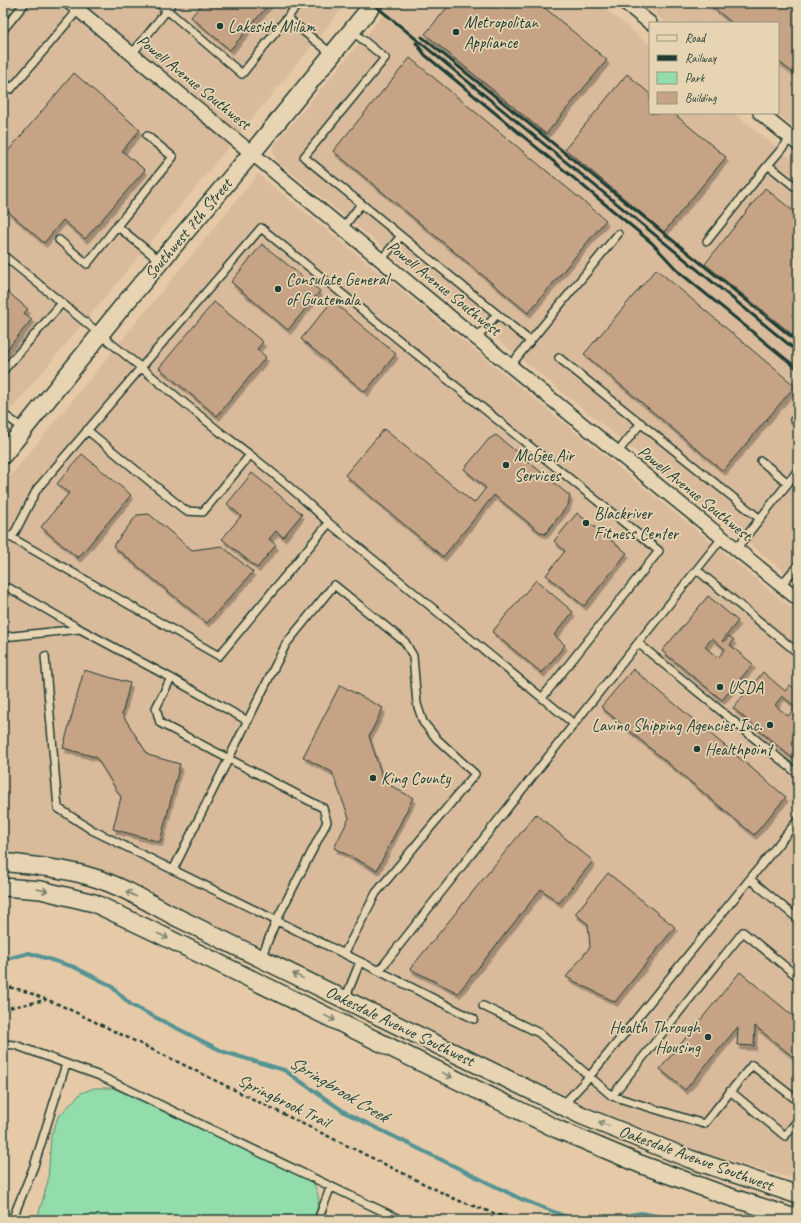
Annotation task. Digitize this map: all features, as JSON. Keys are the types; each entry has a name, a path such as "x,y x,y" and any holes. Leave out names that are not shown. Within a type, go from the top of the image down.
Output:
{"street":[{"name":"Southwest 7th Street","path":"3,455 100,334 252,153 374,3"},
{"path":"625,3 649,22"},
{"name":"Powell Avenue Southwest","path":"74,7 510,366 798,599"},
{"path":"761,114 794,141"},
{"name":"Oakesdale Avenue Southwest","path":"3,862 56,869 95,878 128,892 178,918 562,1106 690,1159 798,1195"},
{"name":"Oakesdale Avenue Southwest","path":"3,887 41,890 94,903 557,1129 640,1164 699,1186 798,1219"},
{"path":"193,950 216,952 314,999 345,999"},
{"path":"562,1106 572,1125 672,1167 699,1186"}],"lane":[{"path":"3,30 25,3"},
{"path":"158,3 242,74 299,3"},
{"path":"132,54 172,3"},
{"path":"3,80 11,89 74,7"},
{"path":"287,18 332,54"},
{"path":"352,30 385,58 304,157 530,341"},
{"path":"58,240 87,264 173,158 147,136"},
{"path":"707,241 768,165 794,141"},
{"path":"768,165 798,189"},
{"path":"343,228 362,204"},
{"path":"117,226 161,261"},
{"path":"12,538 37,489 261,228 659,551 542,698"},
{"path":"510,366 618,234"},
{"path":"381,260 401,236"},
{"path":"3,255 220,432 250,454 330,523 574,724"},
{"path":"3,371 62,303"},
{"path":"477,338 497,314"},
{"path":"559,358 760,518"},
{"path":"3,414 24,429"},
{"path":"617,453 641,423"},
{"path":"87,430 186,511 203,512 250,454"},
{"path":"761,461 788,483"},
{"path":"736,549 798,470"},
{"path":"3,532 219,656 330,523"},
{"path":"379,971 722,538"},
{"path":"781,586 798,565"},
{"path":"697,570 798,653"},
{"path":"173,870 286,644 334,585 405,642 413,656 417,704 423,722 437,739 475,774 376,893 344,954"},
{"path":"10,588 80,629 248,721"},
{"path":"3,637 80,629"},
{"path":"638,643 798,774"},
{"path":"45,656 58,808 92,830 474,1019"},
{"path":"171,678 156,708 160,723 323,808 326,822 276,921 261,958"},
{"path":"562,1106 589,1077 798,820"},
{"path":"750,879 798,919"},
{"path":"612,1096 743,932 798,977"},
{"path":"345,999 360,962"},
{"path":"483,1006 540,1033 612,1096 704,1124 752,1065 798,1101"},
{"path":"3,1044 16,1045 100,1076 402,1220"},
{"path":"12,1220 34,1166 66,1064"},
{"path":"730,1091 785,1136 798,1120"},
{"path":"318,1220 331,1186"}],"path":[{"name":"Springbrook Trail","path":"3,986 22,990 47,1000 178,1062 457,1200 513,1220"},
{"path":"3,1009 47,1000"}],"shaded area":[{"path":"3,3 347,3 3,419"},
{"path":"393,3 598,3 649,44 649,114 735,114 798,164 798,583 279,163 273,154 274,145"},
{"path":"642,3 798,3 798,130 778,114 779,22 666,22"},
{"path":"258,174 798,613 798,1155 791,1178 637,1135 120,881 3,851 3,485"}],"green space":[{"path":"94,1088 113,1088 312,1181 318,1196 317,1209 313,1220 37,1220 48,1181 51,1136 58,1117 81,1093"}],"water":[{"path":"356,1215 367,1217 372,1220 339,1220 345,1216"}],"building":[{"path":"203,3 270,3 230,50 191,17"},
{"path":"451,3 539,3 607,60 546,134 425,34"},
{"path":"708,3 798,3 798,77 779,62 779,22 731,22"},
{"path":"410,58 606,220 528,313 333,151"},
{"path":"74,73 140,130 122,151 145,170 85,239 63,220 44,243 3,207 3,157"},
{"path":"627,74 649,93 649,114 674,114 726,157 664,232 565,149"},
{"path":"765,188 798,215 798,339 705,264"},
{"path":"262,244 320,291 288,330 231,282"},
{"path":"656,269 795,386 723,471 584,354"},
{"path":"3,288 28,309 24,313 32,319 5,352 3,350"},
{"path":"332,301 396,354 365,392 301,339"},
{"path":"214,302 263,342 257,349 266,357 217,416 159,368"},
{"path":"384,429 474,503 486,488 464,469 489,439 496,435 570,496 568,505 545,534 540,532 494,495 443,557 345,475"},
{"path":"82,454 131,495 78,558 41,527 69,493 57,484"},
{"path":"252,473 302,514 283,537 276,531 269,539 276,545 257,568 222,539 241,516 227,504"},
{"path":"577,513 627,553 584,606 546,575 565,551 554,541"},
{"path":"149,514 192,550 222,546 253,572 207,623 113,546 137,515"},
{"path":"536,580 573,612 554,635 565,645 542,673 492,632"},
{"path":"708,596 738,621 722,641 724,642 729,636 734,640 730,645 753,664 722,700 662,651","holes":["712,638 725,649 718,658 705,647"]},
{"path":"633,669 786,797 754,835 601,707"},
{"path":"84,670 130,683 122,714 148,755 180,764 160,842 113,829 121,797 96,757 63,748"},
{"path":"763,672 785,691 790,685 796,690 798,687 798,751 792,758 733,708","holes":["782,696 796,707 788,716 775,705"]},
{"path":"340,685 383,708 369,736 384,782 413,798 377,870 334,848 349,818 332,772 303,757"},
{"path":"536,814 593,861 559,903 541,889 458,993 410,969"},
{"path":"608,873 675,927 615,1002 566,977 590,947 588,924 575,914"},
{"name":"Health Through Housing","path":"740,972 798,1020 798,1061 755,1026 754,1046 737,1045 737,1028 685,1090 660,1069"}],"waterway":[{"name":"Springbrook Creek","path":"3,960 29,953 74,967 110,985 131,1005 224,1052 284,1070 346,1113 521,1199 575,1220"},
{"name":"Springbrook Creek","path":"628,1220 629,1215 641,1213 678,1220"}],"railway":[{"path":"372,3 798,352"},
{"path":"422,37 798,342"},
{"path":"416,43 425,55 652,243 679,272 798,369"}],"place":[{"name":"Lakeside Milam","path":"220,26"},
{"name":"Metropolitan Appliance","path":"456,32"},
{"name":"Consulate General of Guatemala","path":"278,289"},
{"name":"McGee Air Services","path":"506,465"},
{"name":"Blackriver Fitness Center","path":"586,523"},
{"name":"USDA","path":"720,687"},
{"name":"Lavino Shipping Agencies Inc.","path":"770,725"},
{"name":"Healthpoint","path":"697,749"},
{"name":"King County","path":"373,778"},
{"name":"Health Through Housing","path":"708,1037"}]}
